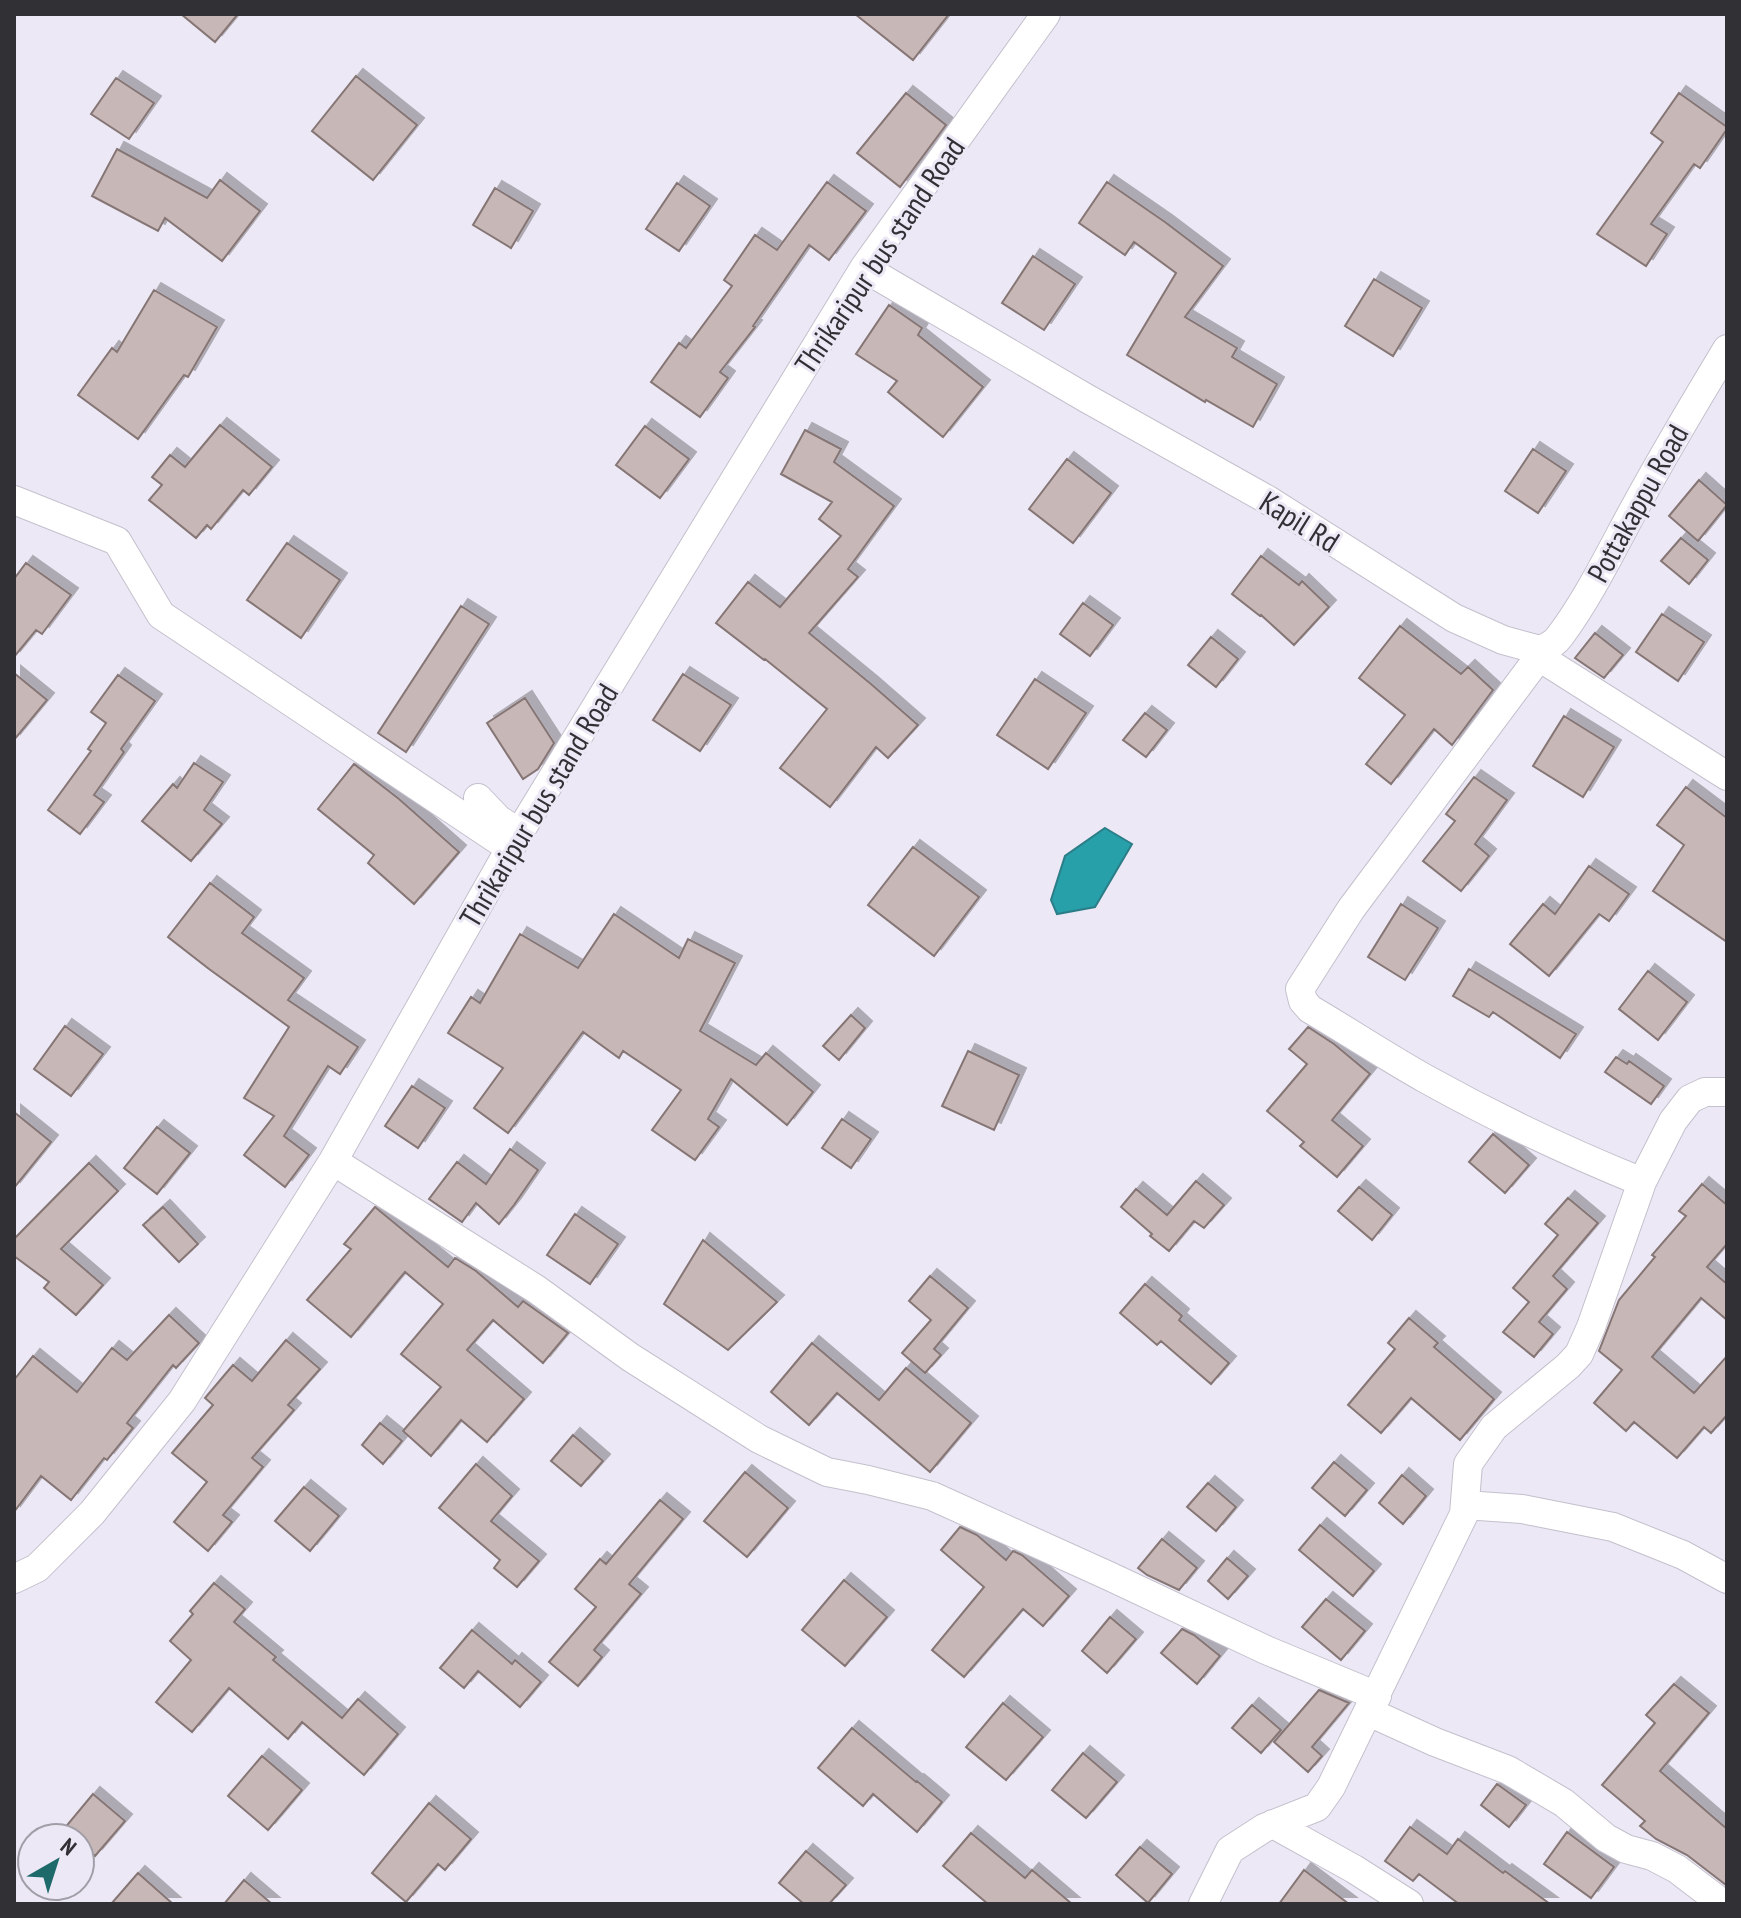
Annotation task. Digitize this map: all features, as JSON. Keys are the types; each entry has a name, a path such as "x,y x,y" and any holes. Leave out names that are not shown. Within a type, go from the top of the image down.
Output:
{"street":[{"name":"Thrikaripur bus stand Road","path":"14,1579 37,1568 92,1513 182,1401 333,1161 514,840 864,268 1046,14"},
{"name":"Kapil Rd","path":"864,268 1268,500 1454,618 1540,653 1727,776"},
{"name":"Pottakappu Road","path":"1642,1182 1590,1161 1424,1078 1310,1009 1303,1001 1300,989 1351,909 1540,653 1558,638 1598,575 1671,442 1727,349"},
{"path":"14,500 117,541 161,615 514,840"},
{"path":"478,798 514,840"},
{"path":"1203,1904 1230,1850 1273,1824 1317,1807 1331,1787 1464,1514 1468,1464 1494,1427 1579,1354 1642,1182 1673,1121 1690,1099 1705,1092 1727,1092"},
{"path":"333,1161 536,1289 630,1357 759,1439 827,1472 932,1496 1266,1650 1373,1704 1435,1742 1508,1770 1564,1803 1606,1838 1677,1869 1723,1904"},
{"path":"1465,1505 1522,1509 1613,1527 1683,1555 1727,1579"},
{"path":"1273,1824 1409,1904"}],"water":[{"path":"1105,828 1132,844 1095,907 1057,914 1051,900 1065,856"}],"building":[{"path":"181,14 238,14 215,42"},
{"path":"855,14 949,14 913,60"},
{"path":"356,76 417,125 373,180 312,131"},
{"path":"116,78 154,103 129,139 91,114"},
{"path":"906,93 946,125 900,187 857,153"},
{"path":"1679,93 1727,129 1700,168 1694,164 1651,224 1667,234 1646,266 1597,234 1663,142 1651,133"},
{"path":"117,149 207,198 220,180 260,211 222,261 165,218 158,231 92,196"},
{"path":"827,182 866,211 829,260 809,245 755,327 720,372 728,378 700,417 651,382 679,343 686,348 732,286 724,280 755,235 777,250"},
{"path":"1107,182 1223,266 1185,317 1237,348 1232,357 1277,384 1253,427 1127,355 1176,273 1134,242 1125,255 1079,223"},
{"path":"677,183 710,206 679,251 646,229"},
{"path":"495,188 533,211 511,248 473,225"},
{"path":"1033,256 1075,284 1044,330 1002,303"},
{"path":"1374,279 1422,308 1393,356 1345,326"},
{"path":"154,290 217,327 188,377 184,375 138,439 78,395 112,348 117,352"},
{"path":"889,305 922,328 918,335 983,387 943,437 888,392 897,381 856,354"},
{"path":"220,425 272,467 249,495 243,490 211,529 207,525 196,538 149,500 162,485 152,477 170,455 185,467"},
{"path":"645,426 689,459 660,498 616,465"},
{"path":"805,430 841,449 834,462 894,506 848,569 858,577 809,633 918,725 888,758 876,747 830,807 780,768 827,709 716,623 748,582 780,607 841,536 819,519 832,502 781,474"},
{"path":"1533,449 1566,471 1538,513 1505,491"},
{"path":"1067,459 1111,493 1073,543 1029,509"},
{"path":"1699,480 1727,505 1698,541 1669,516"},
{"path":"1681,538 1708,560 1689,584 1661,561"},
{"path":"287,543 340,580 301,638 247,600"},
{"path":"1261,556 1299,585 1302,581 1329,607 1294,645 1232,594"},
{"path":"26,563 71,595 42,634 36,630 14,657 14,579"},
{"path":"1083,603 1113,625 1090,656 1060,634"},
{"path":"461,606 489,624 406,752 378,733"},
{"path":"1662,614 1704,642 1678,681 1636,652"},
{"path":"1400,626 1461,674 1468,667 1493,690 1452,745 1434,729 1391,784 1366,764 1405,715 1359,678"},
{"path":"1595,633 1623,655 1604,678 1575,658"},
{"path":"1211,637 1238,659 1216,687 1188,665"},
{"path":"14,673 47,700 14,740"},
{"path":"683,674 731,705 700,751 653,720"},
{"path":"118,675 155,701 94,795 104,802 80,834 48,810 91,751 88,749 106,723 91,712"},
{"path":"1035,679 1086,713 1048,769 997,735"},
{"path":"525,698 554,743 538,769 523,779 487,723"},
{"path":"1145,713 1167,730 1146,757 1123,740"},
{"path":"1564,716 1614,747 1583,797 1533,766"},
{"path":"194,763 223,782 204,810 222,824 191,861 142,821 173,784 177,788"},
{"path":"354,764 459,852 414,904 368,863 374,855 318,809"},
{"path":"1474,777 1507,800 1475,844 1489,856 1461,891 1423,861 1455,821 1446,814"},
{"path":"1686,787 1727,818 1727,942 1653,891 1684,845 1657,825"},
{"path":"913,847 979,897 934,956 868,905"},
{"path":"1589,866 1629,894 1609,921 1599,914 1549,976 1510,944 1543,904 1555,914"},
{"path":"210,883 254,917 242,933 304,978 288,1000 358,1047 340,1074 328,1066 284,1136 309,1155 285,1187 244,1155 274,1116 244,1098 289,1027 168,937"},
{"path":"1401,904 1438,928 1405,980 1368,957"},
{"path":"614,914 679,958 688,939 735,963 700,1031 756,1065 766,1053 813,1092 787,1125 731,1079 708,1119 719,1127 695,1160 652,1130 681,1090 623,1051 619,1058 583,1032 508,1133 474,1108 503,1068 448,1033 471,997 480,1003 520,934 578,968"},
{"path":"1469,969 1576,1034 1560,1058 1493,1012 1489,1017 1453,996"},
{"path":"1648,971 1687,1002 1658,1040 1619,1009"},
{"path":"851,1015 865,1028 839,1060 823,1046"},
{"path":"65,1026 103,1054 71,1096 34,1069"},
{"path":"1308,1027 1370,1074 1332,1120 1363,1146 1337,1177 1300,1146 1304,1142 1267,1111 1307,1064 1289,1049"},
{"path":"968,1051 1019,1075 994,1130 942,1106"},
{"path":"1616,1057 1627,1064 1629,1061 1664,1086 1651,1104 1605,1072"},
{"path":"412,1086 445,1108 418,1148 385,1126"},
{"path":"14,1112 51,1142 14,1188"},
{"path":"842,1119 871,1139 851,1168 822,1148"},
{"path":"157,1127 190,1153 157,1194 124,1168"},
{"path":"1493,1134 1529,1165 1505,1193 1469,1162"},
{"path":"510,1149 538,1170 499,1224 476,1203 462,1222 429,1199 457,1162 486,1184"},
{"path":"89,1163 118,1191 61,1249 103,1285 76,1315 44,1288 49,1282 14,1256 14,1239"},
{"path":"1196,1181 1224,1205 1204,1228 1194,1221 1169,1251 1121,1207 1136,1189 1167,1215"},
{"path":"1702,1184 1727,1205 1727,1244 1707,1267 1727,1284 1727,1320 1701,1298 1652,1357 1694,1393 1727,1356 1727,1415 1711,1433 1704,1427 1677,1458 1634,1422 1626,1431 1594,1403 1622,1370 1599,1351 1619,1300 1686,1216 1679,1211"},
{"path":"1359,1187 1392,1215 1372,1240 1338,1211"},
{"path":"1568,1198 1598,1223 1553,1276 1567,1289 1539,1322 1553,1334 1534,1357 1503,1332 1529,1302 1513,1288 1558,1235 1545,1224"},
{"path":"163,1207 198,1244 179,1262 143,1225"},
{"path":"375,1207 448,1267 455,1258 476,1271 518,1307 523,1301 568,1333 543,1363 493,1320 467,1350 524,1399 487,1442 461,1420 431,1456 403,1431 441,1387 401,1354 443,1304 405,1272 351,1337 307,1300 351,1249 344,1244"},
{"path":"575,1214 618,1244 590,1284 547,1255"},
{"path":"703,1240 777,1302 728,1350 664,1304"},
{"path":"930,1276 968,1308 934,1349 941,1355 925,1373 902,1353 931,1320 909,1301"},
{"path":"1145,1284 1182,1316 1179,1320 1229,1363 1211,1384 1161,1341 1157,1345 1120,1313"},
{"path":"169,1315 199,1343 176,1368 173,1365 127,1423 133,1428 71,1500 41,1476 14,1512 14,1380 33,1356 77,1392 112,1348 127,1360"},
{"path":"1409,1318 1438,1343 1434,1347 1494,1399 1460,1440 1411,1398 1381,1433 1348,1405 1395,1349 1388,1343"},
{"path":"286,1340 320,1369 288,1405 294,1410 252,1458 263,1467 223,1515 232,1522 208,1551 174,1522 207,1482 172,1453 213,1405 205,1398 233,1365 252,1381"},
{"path":"812,1343 879,1400 906,1368 971,1423 930,1472 837,1393 809,1425 771,1392"},
{"path":"380,1423 402,1441 383,1464 362,1445"},
{"path":"573,1435 603,1461 581,1486 551,1461"},
{"path":"1334,1462 1367,1490 1345,1516 1312,1488"},
{"path":"476,1464 512,1496 491,1521 539,1561 517,1587 494,1568 500,1560 439,1508"},
{"path":"745,1472 788,1508 747,1557 704,1521"},
{"path":"1402,1475 1426,1496 1403,1524 1379,1503"},
{"path":"1208,1483 1236,1507 1216,1531 1187,1507"},
{"path":"304,1487 339,1516 310,1551 275,1521"},
{"path":"660,1500 683,1519 629,1584 641,1594 594,1650 602,1657 578,1686 549,1662 596,1607 575,1589 600,1559 606,1564"},
{"path":"1320,1525 1374,1571 1353,1596 1299,1550"},
{"path":"960,1527 977,1535 1006,1560 1013,1551 1022,1555 1069,1596 1043,1626 1023,1609 964,1677 932,1650 984,1587 941,1550"},
{"path":"1162,1539 1197,1568 1179,1590 1138,1568"},
{"path":"1227,1558 1248,1576 1228,1599 1208,1581"},
{"path":"844,1580 887,1617 845,1666 802,1630"},
{"path":"214,1583 245,1609 234,1622 276,1657 273,1660 342,1718 358,1699 398,1734 364,1775 302,1722 288,1739 229,1688 192,1732 156,1702 191,1660 170,1641"},
{"path":"1326,1599 1365,1631 1341,1660 1302,1627"},
{"path":"1110,1617 1136,1639 1107,1673 1082,1651"},
{"path":"1182,1629 1220,1656 1197,1684 1161,1653"},
{"path":"472,1630 512,1664 515,1660 541,1682 520,1707 478,1671 464,1688 440,1668"},
{"path":"1674,1684 1709,1713 1660,1771 1727,1829 1726,1885 1687,1855 1656,1839 1640,1826 1645,1821 1602,1785 1655,1723 1646,1715"},
{"path":"1319,1690 1349,1703 1312,1747 1322,1756 1308,1772 1274,1742"},
{"path":"1003,1703 1043,1737 1006,1780 966,1747"},
{"path":"1252,1705 1281,1730 1261,1753 1232,1728"},
{"path":"852,1728 942,1802 917,1832 873,1794 863,1806 818,1768"},
{"path":"1083,1753 1117,1782 1086,1818 1052,1790"},
{"path":"262,1756 302,1790 268,1830 228,1796"},
{"path":"1497,1784 1526,1805 1509,1827 1481,1805"},
{"path":"93,1794 125,1821 96,1855 96,1822 70,1822"},
{"path":"429,1803 471,1839 445,1870 438,1864 406,1902 372,1873"},
{"path":"1410,1827 1447,1854 1458,1839 1550,1904 1459,1904 1419,1874 1413,1881 1385,1861"},
{"path":"1567,1832 1614,1867 1591,1898 1544,1864"},
{"path":"971,1833 1025,1878 1032,1870 1072,1904 988,1904 943,1866"},
{"path":"1140,1847 1172,1874 1148,1903 1116,1875"},
{"path":"806,1851 846,1885 829,1904 804,1904 779,1883"},
{"path":"1304,1870 1349,1904 1279,1904"},
{"path":"138,1873 173,1904 111,1904"},
{"path":"244,1880 272,1904 224,1904"}]}
